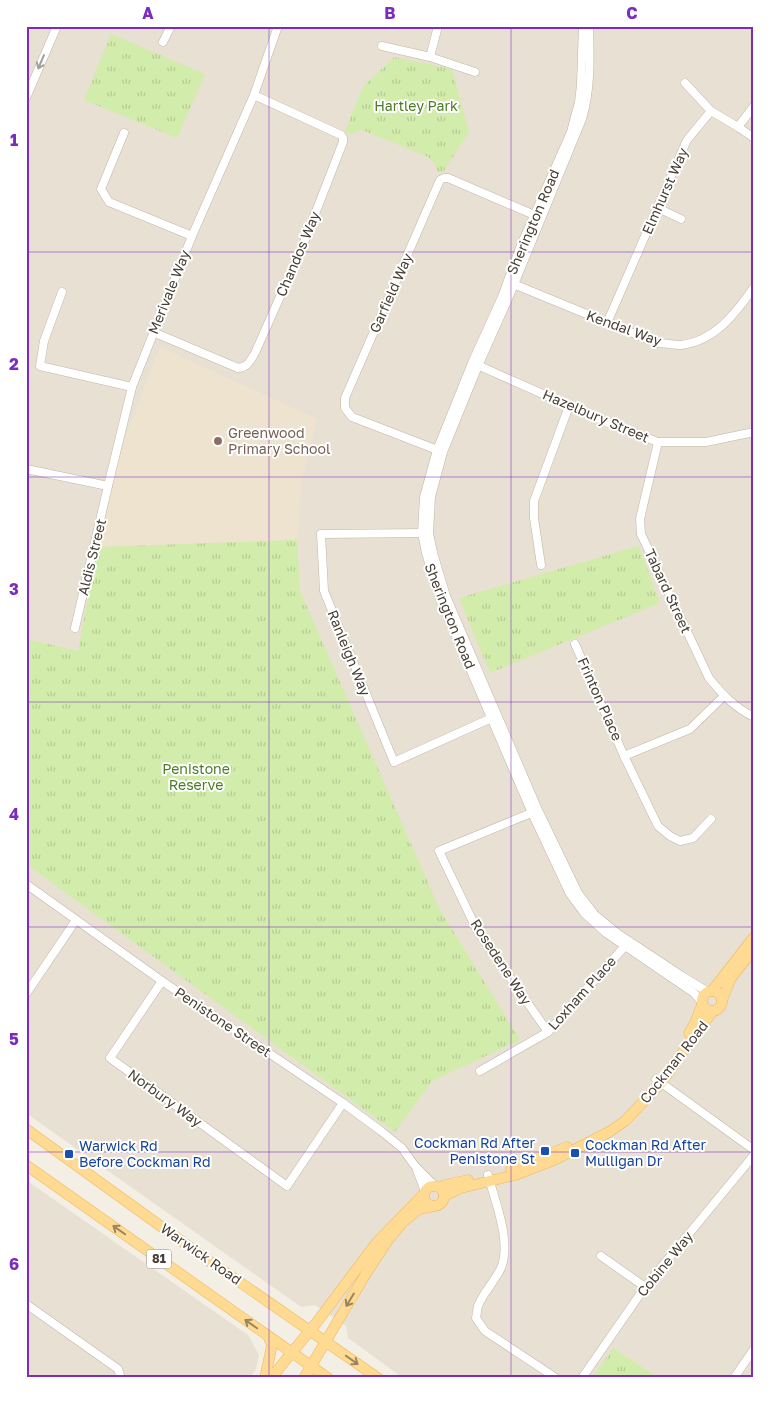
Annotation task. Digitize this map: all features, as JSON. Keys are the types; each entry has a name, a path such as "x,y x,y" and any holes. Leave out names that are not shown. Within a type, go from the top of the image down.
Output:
{"main road":[{"path":"754,937 710,992 703,996 702,1003 706,1010 713,1012 720,1008 731,978 754,949"},
{"path":"710,992 718,994 722,1000"},
{"name":"Cockman Road","path":"658,1081 691,1029 702,1003"},
{"name":"Cockman Road","path":"440,1190 445,1185 515,1175 554,1160 609,1132 625,1121 713,1012"},
{"name":"Warwick Road","path":"26,1129 378,1378"},
{"name":"Warwick Road","path":"26,1165 328,1378"},
{"path":"271,1378 377,1242 429,1187 440,1190 442,1202 419,1209 403,1222 388,1240 304,1378"},
{"path":"424,1192 426,1202 434,1206"},
{"path":"265,1378 272,1345 268,1336"}],"street":[{"path":"26,98 57,26"},
{"path":"163,42 171,26"},
{"name":"Merivale Way","path":"108,486 132,387 192,236 254,95 278,26"},
{"path":"430,57 438,26"},
{"name":"Sherington Road","path":"583,26 583,71 576,117 511,283 486,335 424,497 429,567 440,599 495,717 562,878 576,903 594,924 710,992"},
{"name":"Sherington Road","path":"538,217 576,135 585,108 590,69 590,26"},
{"path":"382,46 430,57 475,72"},
{"path":"685,83 712,111 754,138"},
{"name":"Chandos Way","path":"153,332 238,368 244,367 249,364 255,353 303,245 343,138 341,135 254,95"},
{"path":"738,127 754,106"},
{"name":"Elmhurst Way","path":"607,323 688,140 712,111"},
{"path":"124,133 102,189 109,202 192,236"},
{"name":"Garfield Way","path":"440,451 352,417 345,408 345,398 440,180 448,178 538,217"},
{"path":"658,208 682,219"},
{"name":"Kendal Way","path":"511,283 657,343 681,344 703,338 727,322 754,287"},
{"path":"62,292 44,341 40,366 132,387"},
{"name":"Hazelbury Street","path":"475,364 615,426 658,442 706,442 754,432"},
{"path":"541,565 534,518 534,501 569,406"},
{"name":"Tabard Street","path":"658,442 640,519 641,534 709,678 724,696 740,710 754,717"},
{"path":"26,469 108,486"},
{"name":"Aldis Street","path":"75,628 108,486"},
{"name":"Ranleigh Way","path":"426,533 321,534 324,591 394,762 495,717"},
{"name":"Frinton Place","path":"575,644 624,756 690,729 724,696"},
{"path":"624,756 658,826 670,836 680,841 693,838 712,819"},
{"name":"Rosedene Way","path":"535,812 439,851 478,932 548,1032"},
{"name":"Penistone Street","path":"26,884 162,981 382,1131 402,1148 415,1166 440,1190"},
{"path":"26,994 76,920"},
{"name":"Sherington Road","path":"627,944 694,993 702,1003"},
{"name":"Loxham Place","path":"480,1072 548,1032 627,944"},
{"name":"Norbury Way","path":"162,981 110,1058 288,1186 343,1103"},
{"path":"658,1081 754,1150"},
{"name":"Cobine Way","path":"582,1378 645,1287 754,1154"},
{"name":"Penistone Street","path":"415,1166 424,1192"},
{"path":"489,1178 504,1236 505,1256 502,1267 494,1282 478,1306 476,1318 486,1331 556,1378"},
{"path":"602,1256 645,1287"},
{"path":"26,1304 118,1369 120,1378"},
{"path":"734,1378 754,1349"}],"shaded area":[{"path":"26,26 754,26 754,1378 403,1378 348,1338 346,1326 315,1305 301,1307 26,1113"},
{"name":"Greenwood Primary School","path":"160,347 317,419 302,479 297,540 98,547 115,463"},
{"path":"26,1180 248,1335 259,1355 256,1369 250,1378 26,1378"}],"green space":[{"path":"111,34 205,74 177,138 84,100"},
{"name":"Hartley Park","path":"394,57 452,69 469,132 443,172 438,172 434,163 428,157 362,130 352,135 345,131 363,87"},
{"name":"Penistone Reserve","path":"297,540 300,591 440,910 520,1040 432,1081 395,1132 26,864 26,639 78,651 98,547"},
{"path":"639,546 660,603 490,673 459,598"},
{"path":"613,1348 659,1378 592,1378"}],"place":[{"name":"Greenwood Primary School","path":"218,441"},
{"name":"Cockman Rd After Penistone St","path":"545,1151"},
{"name":"Cockman Rd After Mulligan Dr","path":"575,1153"},
{"name":"Warwick Rd Before Cockman Rd","path":"69,1154"}]}
